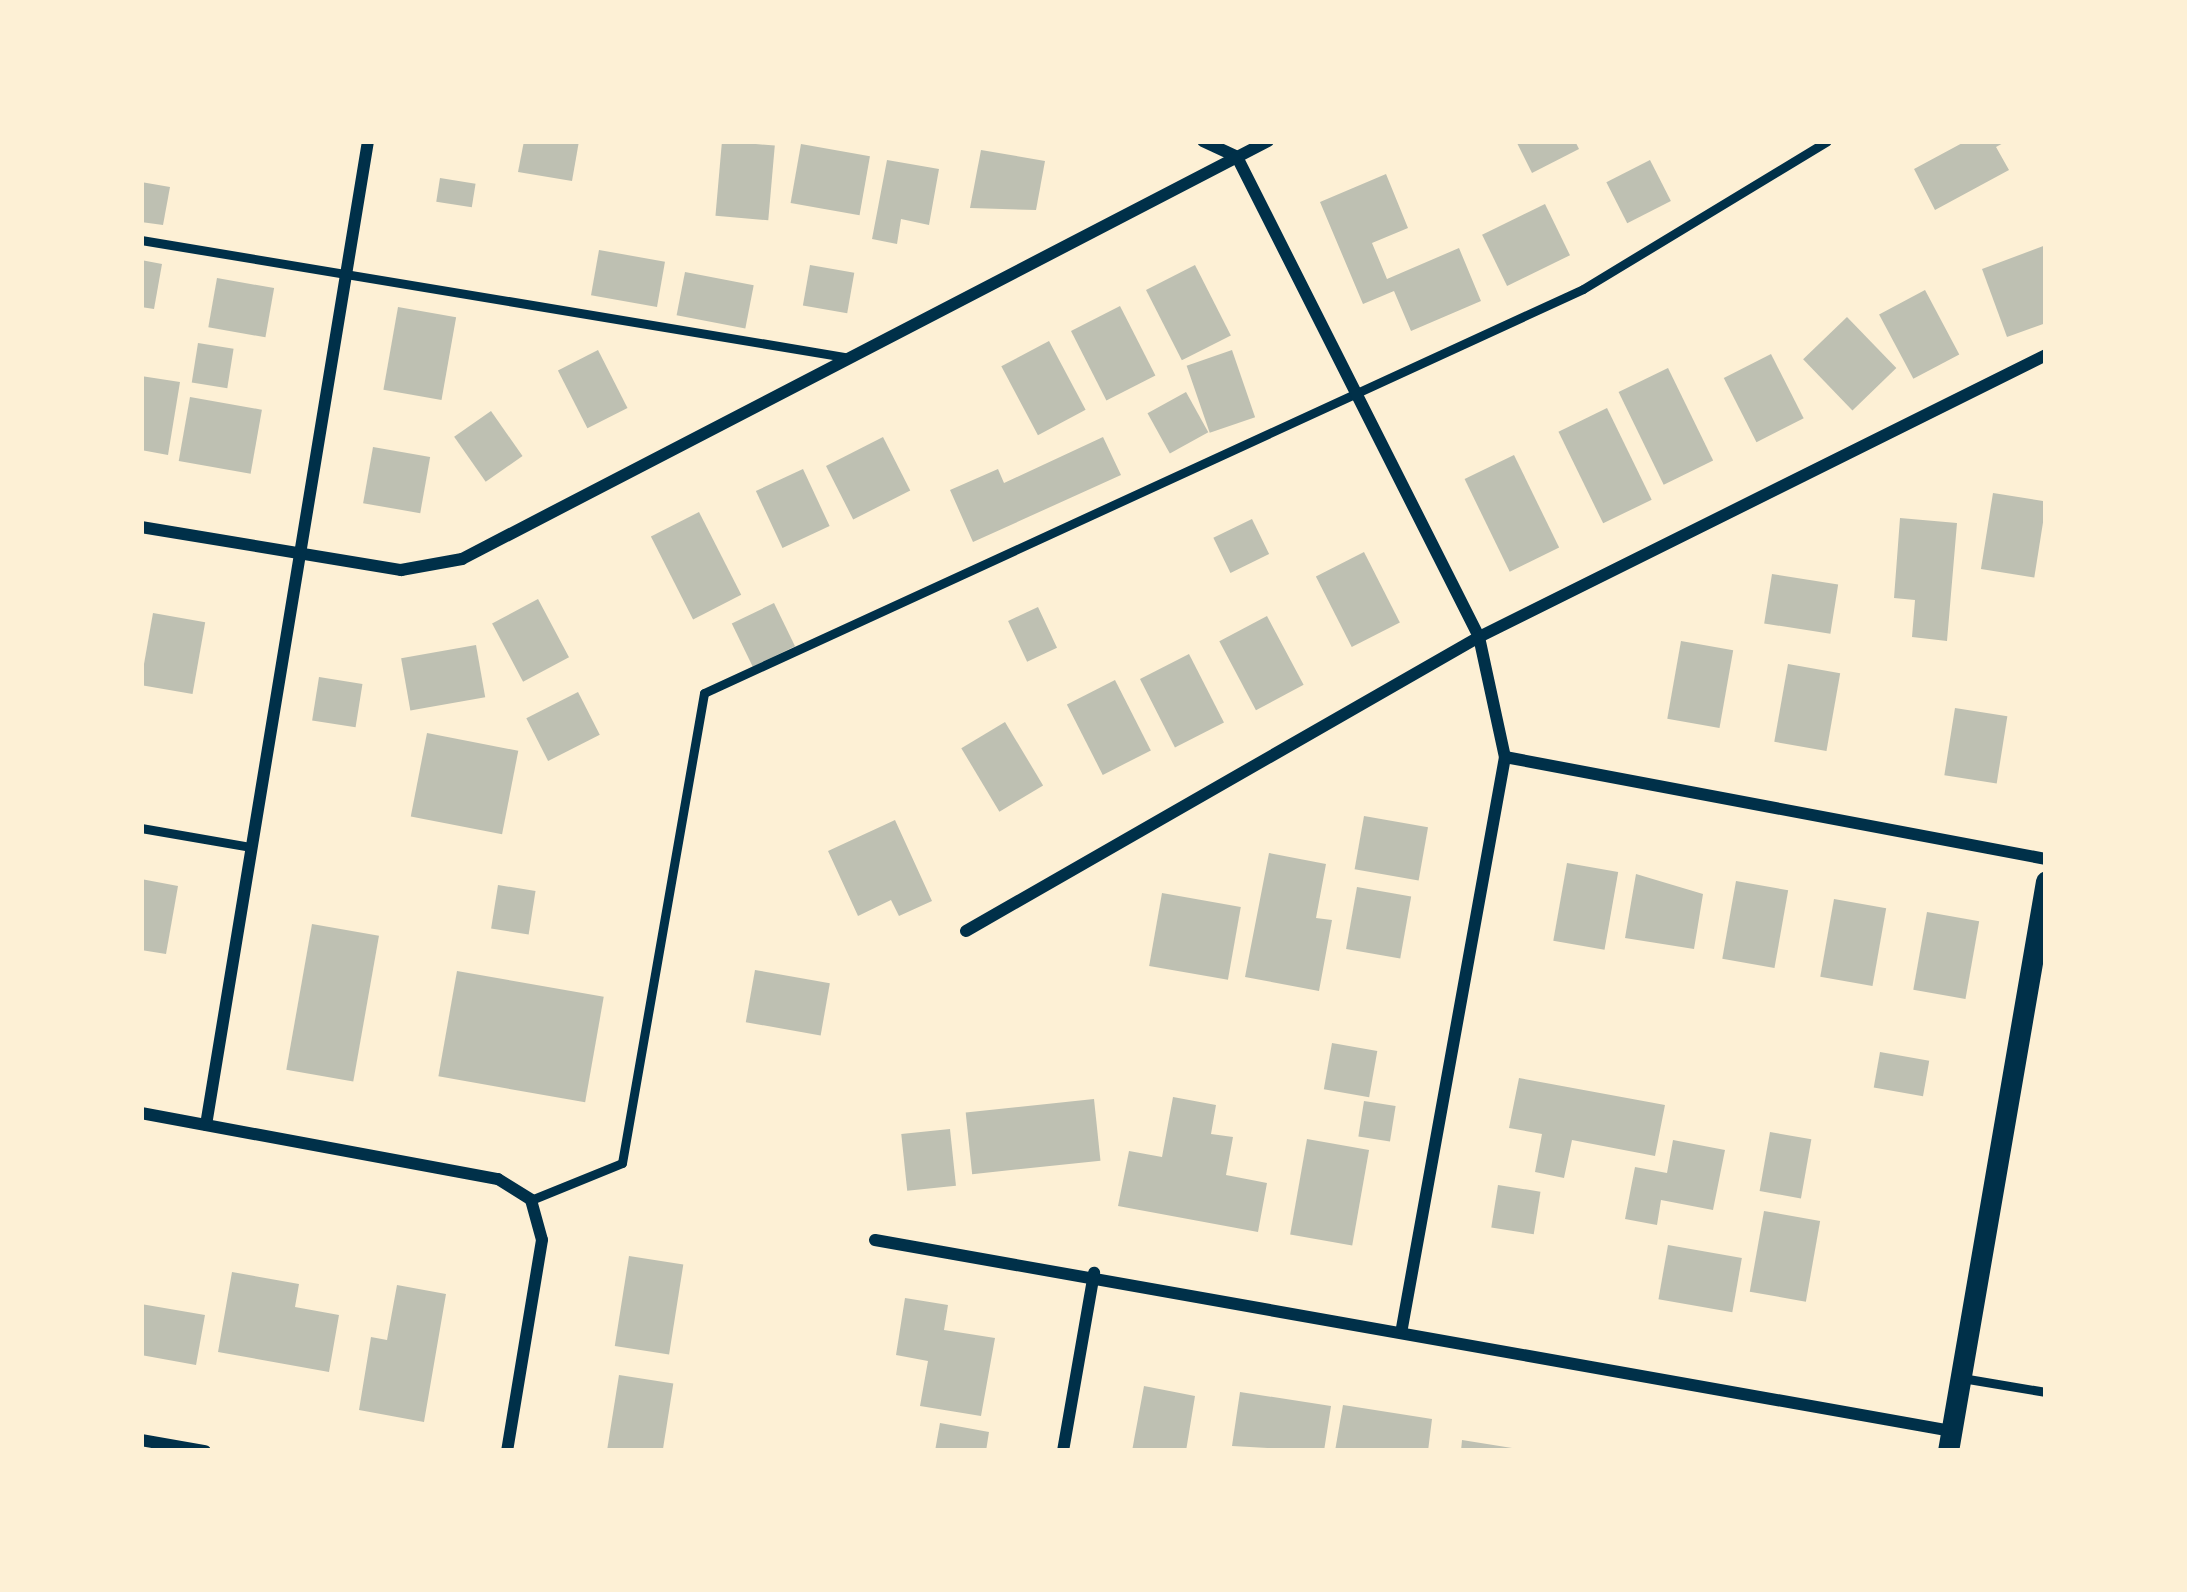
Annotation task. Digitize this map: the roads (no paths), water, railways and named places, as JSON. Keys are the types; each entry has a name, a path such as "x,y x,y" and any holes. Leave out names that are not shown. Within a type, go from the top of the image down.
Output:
{"street":[{"path":"206,1125 368,141"},
{"path":"1203,141 1237,157 1479,637 1505,757 1401,1333"},
{"path":"141,527 401,570 462,559 845,356 1268,141"},
{"path":"966,931 1479,637 2046,355"},
{"path":"1505,757 2046,859"},
{"path":"875,1240 1094,1274 1950,1441 2046,881"},
{"path":"141,1113 498,1179 531,1200 542,1240 507,1451"},
{"path":"1064,1451 1094,1274"},
{"path":"141,1440 205,1451"}],"lane":[{"path":"531,1200 622,1162 704,693 1583,289 1827,141"},
{"path":"141,240 845,356"},
{"path":"141,828 251,847"},
{"path":"1961,1378 2046,1392"}]}
